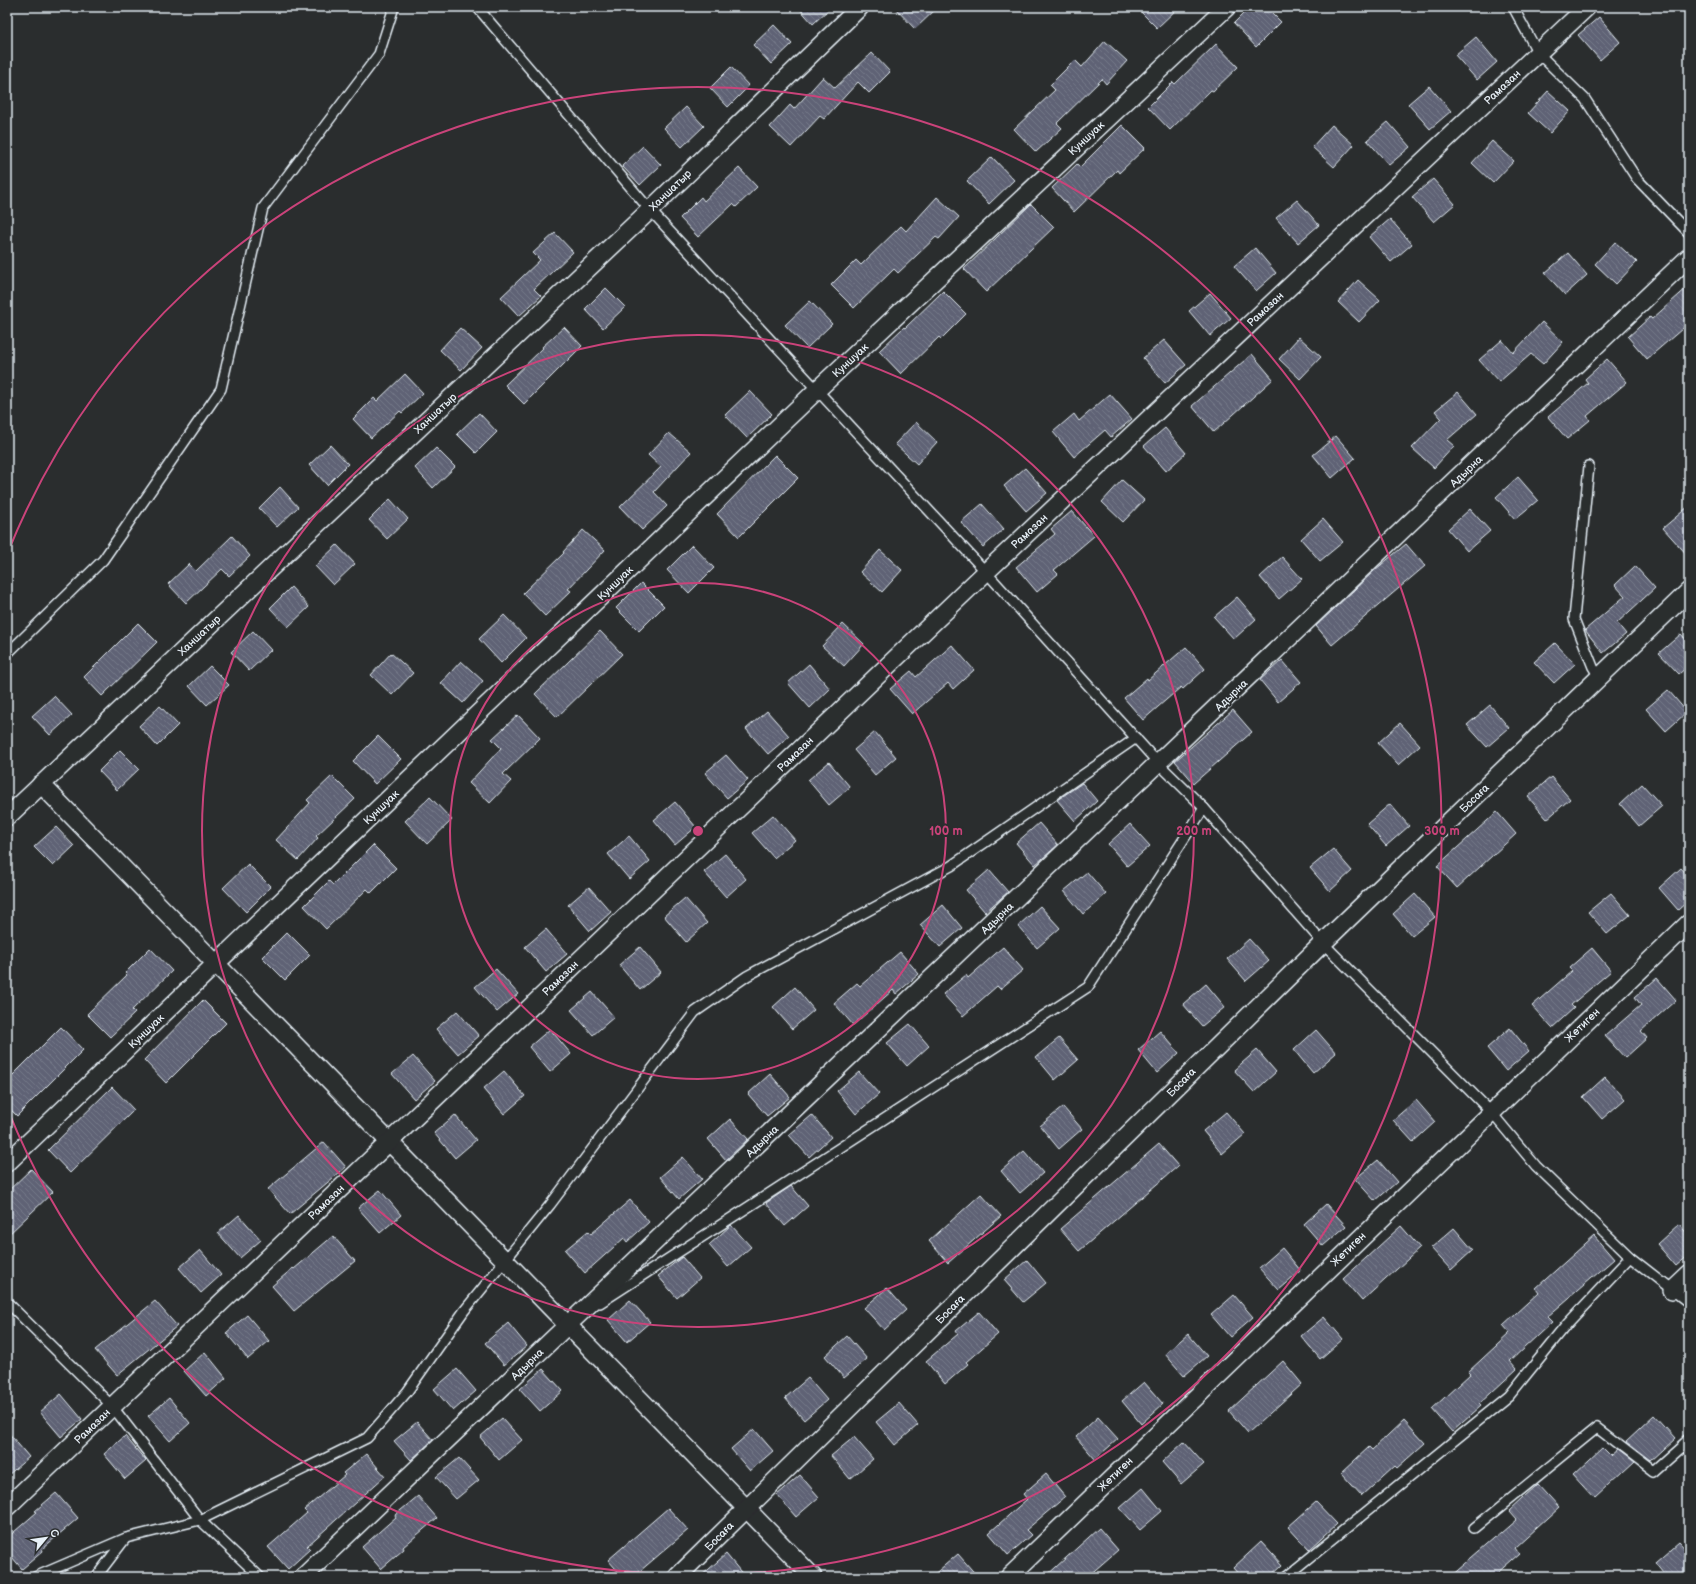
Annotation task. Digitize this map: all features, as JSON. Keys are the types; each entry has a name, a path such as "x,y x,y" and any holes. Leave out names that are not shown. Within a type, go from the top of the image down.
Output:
{"street":[{"name":"Ханшатыр","path":"7,817 650,210 860,7"},
{"name":"Куншуак","path":"7,1163 817,390 1227,7"},
{"name":"Рамазан","path":"7,1507 986,572 1587,7"},
{"name":"Адырна","path":"303,1577 1689,258"},
{"name":"Босаға","path":"677,1577 1323,942 1689,591"},
{"path":"41,784 505,1261 571,1323 813,1577"},
{"name":"Жетиген","path":"1009,1577 1689,923"},
{"path":"1672,1290 1689,1274"}],"lane":[{"path":"7,654 103,560 221,389 263,208 379,54 394,7"},
{"path":"477,7 650,210 986,572 1159,764 1204,808 1323,942 1491,1112 1536,1166 1630,1257 1689,1303"},
{"path":"1513,7 1538,53 1585,99 1637,179 1689,233"},
{"path":"1589,466 1574,619 1593,667 1599,677"},
{"path":"35,1577 126,1538 200,1520 367,1438 407,1392 464,1311 550,1205 695,1012 747,976 951,866 1136,738"},
{"path":"571,1323 1088,987 1204,808"},
{"path":"1286,1577 1509,1396 1568,1323 1630,1257"},
{"path":"7,1302 112,1406 200,1520 260,1577"},
{"path":"1474,1528 1598,1428 1653,1471 1689,1439"},
{"path":"96,1577 126,1538"}],"building":[{"path":"798,7 831,7 813,24"},
{"path":"894,7 938,7 915,29"},
{"path":"1136,7 1179,7 1157,28"},
{"path":"1250,7 1266,7 1281,22 1256,47 1234,23"},
{"path":"1599,17 1620,42 1600,60 1578,35"},
{"path":"774,25 792,44 771,64 753,45"},
{"path":"1476,37 1497,62 1477,80 1455,55"},
{"path":"1105,41 1127,61 1106,84 1102,79 1057,123 1062,128 1036,152 1014,129 1055,90 1050,85 1075,60 1082,67"},
{"path":"1216,44 1238,67 1213,91 1211,90 1170,130 1148,107 1173,82 1175,84"},
{"path":"872,53 890,72 869,93 858,82 824,119 820,116 791,147 770,127 790,105 794,109 823,77 835,88"},
{"path":"731,67 749,86 728,107 710,88"},
{"path":"1429,86 1451,111 1430,129 1408,104"},
{"path":"1548,91 1570,111 1550,133 1528,113"},
{"path":"686,107 704,126 682,147 664,128"},
{"path":"1388,122 1410,147 1389,165 1367,140"},
{"path":"1122,125 1145,148 1119,173 1117,170 1074,212 1052,188 1077,164 1080,167"},
{"path":"1332,125 1354,145 1334,167 1312,147"},
{"path":"1492,141 1514,161 1493,183 1472,163"},
{"path":"643,146 661,165 640,185 622,166"},
{"path":"992,157 1014,180 989,204 967,181"},
{"path":"739,168 757,187 736,207 733,204 698,237 680,218 701,197 704,201"},
{"path":"1433,179 1455,204 1434,222 1412,197"},
{"path":"937,197 959,217 939,239 936,237 898,273 894,269 854,308 831,285 856,260 861,265 901,226 906,231"},
{"path":"1297,200 1319,225 1298,243 1276,218"},
{"path":"1031,204 1054,227 986,292 964,269"},
{"path":"1390,219 1412,244 1391,262 1369,237"},
{"path":"555,233 573,252 534,289 541,296 519,316 501,297 540,260 533,253"},
{"path":"1615,242 1637,262 1616,284 1595,264"},
{"path":"1255,248 1276,273 1256,291 1234,266"},
{"path":"1568,253 1587,275 1565,295 1545,273"},
{"path":"1358,280 1380,300 1359,322 1338,302"},
{"path":"1689,286 1689,323 1647,359 1628,337 1650,317 1652,319"},
{"path":"606,288 625,307 603,328 585,309"},
{"path":"943,291 966,314 941,339 939,337 901,374 879,351"},
{"path":"1210,293 1231,318 1210,336 1189,311"},
{"path":"810,301 832,324 807,348 785,325"},
{"path":"1542,322 1563,342 1543,364 1531,354 1499,382 1479,360 1502,340 1513,353"},
{"path":"564,327 582,346 524,404 505,385"},
{"path":"460,328 482,348 461,370 440,350"},
{"path":"1299,337 1321,357 1300,379 1279,359"},
{"path":"1164,340 1186,365 1165,383 1143,358"},
{"path":"1252,354 1273,379 1214,432 1192,406"},
{"path":"1607,359 1627,382 1587,416 1590,420 1567,439 1548,417 1588,383 1585,379"},
{"path":"405,374 423,393 402,413 400,411 371,438 353,419 374,398 377,401"},
{"path":"750,391 772,414 747,438 725,415"},
{"path":"1458,392 1477,414 1447,440 1454,446 1434,468 1412,448 1441,418 1435,411"},
{"path":"1110,394 1132,419 1111,437 1105,430 1074,457 1053,432 1074,414 1079,421"},
{"path":"479,413 497,432 476,453 457,434"},
{"path":"916,422 937,442 917,464 895,444"},
{"path":"1165,428 1186,453 1166,471 1144,446"},
{"path":"669,433 691,452 654,492 667,506 642,530 620,507 661,467 648,455"},
{"path":"1336,436 1355,458 1332,478 1313,455"},
{"path":"330,445 348,464 327,485 309,465"},
{"path":"436,448 455,467 433,488 415,468"},
{"path":"775,455 798,478 739,537 717,514"},
{"path":"1025,468 1047,493 1026,511 1004,486"},
{"path":"1518,477 1538,500 1515,519 1496,497"},
{"path":"1122,480 1144,500 1123,522 1102,502"},
{"path":"280,487 298,507 277,527 259,508"},
{"path":"390,499 408,519 387,539 369,520"},
{"path":"982,504 1004,529 983,547 961,522"},
{"path":"1689,506 1689,557 1663,528"},
{"path":"1470,509 1490,531 1467,551 1448,529"},
{"path":"1072,511 1094,536 1054,570 1058,574 1037,592 1016,567 1055,534 1051,529"},
{"path":"1323,519 1343,542 1320,561 1301,539"},
{"path":"583,530 605,550 568,589 571,591 545,616 523,593 564,553 563,552"},
{"path":"232,536 250,556 229,576 222,569 186,603 168,584 189,564 196,571"},
{"path":"1406,544 1425,566 1332,645 1316,626 1375,570"},
{"path":"337,545 355,564 333,585 315,566"},
{"path":"692,545 714,568 689,593 667,570"},
{"path":"880,550 902,570 882,592 860,572"},
{"path":"1282,557 1302,579 1279,599 1260,577"},
{"path":"1635,566 1655,588 1617,623 1626,634 1603,653 1585,630 1625,596 1615,585"},
{"path":"641,583 664,606 639,631 616,608"},
{"path":"291,587 309,607 288,627 270,608"},
{"path":"1237,597 1256,619 1234,639 1214,617"},
{"path":"504,615 526,638 501,663 479,639"},
{"path":"138,623 157,642 102,696 84,677"},
{"path":"843,624 864,644 844,666 822,646"},
{"path":"253,631 271,650 249,671 231,652"},
{"path":"600,631 622,654 557,717 535,694"},
{"path":"1681,634 1689,643 1689,665 1679,674 1659,653"},
{"path":"1555,643 1575,664 1554,683 1534,662"},
{"path":"952,645 974,670 953,689 948,683 912,714 890,689 911,671 916,677"},
{"path":"1186,647 1205,669 1183,689 1181,687 1143,720 1124,698 1147,678 1148,680"},
{"path":"391,653 413,673 392,695 371,675"},
{"path":"1282,660 1301,682 1278,702 1260,680"},
{"path":"461,661 483,681 463,703 441,683"},
{"path":"809,664 830,689 810,708 788,683"},
{"path":"210,666 229,685 207,705 189,686"},
{"path":"1668,690 1687,712 1666,731 1646,709"},
{"path":"54,696 72,715 50,735 32,716"},
{"path":"1490,705 1509,728 1487,747 1467,725"},
{"path":"160,706 178,725 157,746 139,726"},
{"path":"1233,710 1252,732 1194,783 1175,761"},
{"path":"767,711 789,736 768,754 746,729"},
{"path":"518,715 540,738 503,774 511,781 490,803 469,783 501,748 492,739"},
{"path":"1400,723 1420,745 1398,765 1378,743"},
{"path":"875,732 896,757 875,775 854,750"},
{"path":"378,736 401,759 375,784 353,761"},
{"path":"120,750 139,769 117,790 99,771"},
{"path":"726,755 748,780 727,798 705,773"},
{"path":"829,762 850,787 829,805 808,780"},
{"path":"332,776 355,799 316,836 318,838 298,860 276,840 310,803 307,800"},
{"path":"1551,777 1570,799 1547,819 1528,797"},
{"path":"1082,783 1097,801 1075,821 1057,800"},
{"path":"1642,784 1662,806 1639,826 1620,804"},
{"path":"430,797 452,820 427,844 405,821"},
{"path":"675,802 696,827 675,845 654,820"},
{"path":"1390,804 1409,826 1386,846 1367,824"},
{"path":"1497,812 1516,834 1457,888 1437,866"},
{"path":"773,815 795,840 774,858 752,833"},
{"path":"1039,823 1058,845 1035,865 1016,843"},
{"path":"1130,824 1150,846 1127,866 1108,844"},
{"path":"56,827 74,846 53,866 34,847"},
{"path":"629,836 650,861 629,879 608,854"},
{"path":"373,845 396,868 371,893 367,889 326,929 304,906 329,881 333,885"},
{"path":"1333,849 1352,871 1330,891 1310,868"},
{"path":"725,854 746,879 726,897 704,872"},
{"path":"248,864 271,887 246,912 223,888"},
{"path":"1681,868 1689,877 1689,900 1678,910 1659,888"},
{"path":"989,870 1008,892 985,912 966,890"},
{"path":"1087,872 1106,894 1083,914 1064,891"},
{"path":"589,887 611,912 590,931 568,905"},
{"path":"1611,893 1630,915 1607,934 1588,912"},
{"path":"1415,894 1435,917 1412,936 1393,914"},
{"path":"685,898 707,923 686,942 664,916"},
{"path":"943,905 962,928 940,947 920,925"},
{"path":"1040,906 1060,928 1037,948 1018,926"},
{"path":"546,929 567,954 546,972 525,947"},
{"path":"287,932 310,955 285,980 262,957"},
{"path":"1249,939 1269,961 1246,981 1227,959"},
{"path":"640,947 661,972 640,990 619,965"},
{"path":"1003,947 1023,970 1000,989 997,986 963,1016 943,994 966,975 968,978"},
{"path":"150,948 172,971 132,1010 135,1013 110,1037 87,1014 127,975 125,973"},
{"path":"1592,948 1611,971 1571,1005 1574,1008 1552,1028 1532,1006 1572,971 1569,968"},
{"path":"900,952 919,974 896,994 893,990 853,1025 834,1003 857,983 860,986"},
{"path":"496,969 518,994 497,1012 475,987"},
{"path":"1657,978 1676,1000 1641,1031 1647,1038 1625,1058 1605,1036 1641,1005 1635,997"},
{"path":"1206,984 1225,1007 1202,1026 1183,1004"},
{"path":"795,987 814,1010 792,1029 773,1007"},
{"path":"592,992 614,1017 593,1035 571,1010"},
{"path":"203,1000 226,1023 166,1083 144,1060"},
{"path":"457,1011 479,1036 458,1054 436,1029"},
{"path":"910,1024 929,1046 907,1066 887,1043"},
{"path":"61,1027 83,1050 17,1116 7,1106 7,1081"},
{"path":"1510,1028 1529,1051 1506,1071 1487,1048"},
{"path":"550,1029 571,1054 550,1072 529,1047"},
{"path":"1316,1030 1336,1053 1313,1073 1294,1050"},
{"path":"1160,1031 1179,1053 1157,1073 1138,1050"},
{"path":"1059,1038 1078,1060 1055,1080 1036,1057"},
{"path":"1257,1050 1276,1072 1254,1092 1234,1070"},
{"path":"413,1056 435,1081 414,1099 392,1074"},
{"path":"504,1071 525,1096 504,1114 483,1089"},
{"path":"859,1072 879,1094 856,1114 837,1091"},
{"path":"770,1074 790,1097 767,1116 748,1094"},
{"path":"1605,1077 1625,1099 1602,1119 1583,1097"},
{"path":"112,1087 134,1110 70,1173 48,1150"},
{"path":"1416,1100 1435,1122 1413,1142 1393,1120"},
{"path":"1063,1107 1082,1129 1059,1149 1040,1126"},
{"path":"1226,1112 1245,1134 1222,1154 1203,1131"},
{"path":"455,1115 476,1140 455,1158 434,1133"},
{"path":"812,1115 831,1137 809,1157 789,1135"},
{"path":"730,1119 748,1139 726,1160 708,1139"},
{"path":"324,1142 346,1167 290,1214 268,1189"},
{"path":"1159,1144 1178,1166 1079,1251 1060,1229"},
{"path":"1024,1151 1043,1173 1020,1193 1001,1171"},
{"path":"683,1157 702,1179 679,1199 660,1177"},
{"path":"1378,1160 1397,1182 1375,1201 1355,1179"},
{"path":"31,1169 53,1192 7,1236 7,1192"},
{"path":"791,1186 808,1206 785,1226 766,1203"},
{"path":"380,1190 401,1215 380,1233 358,1208"},
{"path":"981,1194 1001,1216 948,1263 929,1241"},
{"path":"630,1200 649,1222 627,1242 624,1238 585,1273 565,1250 588,1231 591,1234"},
{"path":"1326,1204 1346,1226 1323,1246 1304,1224"},
{"path":"239,1215 261,1240 240,1258 218,1233"},
{"path":"1679,1224 1689,1236 1689,1255 1676,1266 1657,1244"},
{"path":"731,1225 751,1247 728,1267 709,1245"},
{"path":"1401,1226 1420,1248 1362,1301 1343,1279"},
{"path":"1454,1228 1473,1250 1451,1270 1431,1248"},
{"path":"333,1236 355,1261 294,1311 272,1286"},
{"path":"1594,1236 1614,1259 1547,1317 1552,1322 1510,1361 1517,1369 1479,1404 1481,1406 1452,1432 1432,1409 1470,1374 1468,1372 1510,1333 1503,1325 1539,1292 1536,1288"},
{"path":"1282,1248 1301,1271 1279,1290 1259,1268"},
{"path":"200,1250 221,1275 201,1293 179,1268"},
{"path":"682,1257 700,1278 677,1298 658,1276"},
{"path":"1027,1260 1046,1283 1023,1302 1004,1280"},
{"path":"887,1288 906,1310 884,1330 864,1308"},
{"path":"1234,1295 1253,1317 1230,1337 1211,1315"},
{"path":"630,1300 650,1322 627,1342 608,1320"},
{"path":"155,1301 177,1326 117,1375 95,1350"},
{"path":"979,1312 998,1334 966,1362 968,1364 945,1384 926,1361 958,1334 956,1331"},
{"path":"247,1315 269,1341 248,1359 226,1333"},
{"path":"1324,1317 1343,1339 1320,1359 1301,1336"},
{"path":"508,1323 527,1346 504,1365 485,1343"},
{"path":"1188,1334 1207,1356 1184,1376 1165,1354"},
{"path":"847,1336 867,1359 844,1378 825,1356"},
{"path":"205,1352 226,1378 206,1396 184,1371"},
{"path":"1283,1361 1302,1384 1248,1433 1229,1411"},
{"path":"457,1369 476,1391 453,1411 434,1389"},
{"path":"543,1369 563,1391 540,1411 520,1389"},
{"path":"808,1378 827,1400 804,1420 785,1398"},
{"path":"1144,1382 1163,1404 1141,1424 1122,1401"},
{"path":"61,1394 82,1419 61,1437 40,1412"},
{"path":"169,1398 190,1423 170,1441 148,1416"},
{"path":"899,1403 918,1425 895,1445 876,1422"},
{"path":"1654,1415 1675,1438 1650,1461 1625,1442"},
{"path":"1098,1417 1118,1439 1095,1459 1076,1437"},
{"path":"502,1418 522,1440 499,1460 480,1437"},
{"path":"1404,1420 1425,1443 1397,1468 1395,1466 1362,1496 1341,1473 1369,1447 1372,1450"},
{"path":"417,1422 433,1440 411,1460 394,1441"},
{"path":"754,1429 773,1451 750,1471 731,1449"},
{"path":"7,1431 29,1457 7,1476"},
{"path":"125,1436 146,1461 125,1479 104,1454"},
{"path":"854,1437 873,1459 850,1479 831,1456"},
{"path":"1184,1442 1204,1464 1181,1484 1162,1462"},
{"path":"1602,1447 1610,1455 1616,1450 1632,1462 1595,1496 1574,1473"},
{"path":"366,1454 385,1476 307,1546 310,1549 288,1569 268,1547 307,1513 304,1510 345,1475 343,1473"},
{"path":"459,1458 479,1480 456,1499 436,1477"},
{"path":"1046,1474 1065,1497 1026,1530 1031,1535 1008,1555 989,1533 1027,1499 1023,1494"},
{"path":"800,1475 819,1497 796,1517 777,1495"},
{"path":"1537,1485 1558,1508 1515,1547 1520,1554 1494,1577 1449,1577 1516,1519 1509,1511"},
{"path":"1143,1488 1162,1511 1140,1530 1120,1508"},
{"path":"56,1493 78,1518 42,1549 43,1551 22,1569 7,1551 7,1538"},
{"path":"418,1496 437,1518 403,1547 404,1549 381,1569 362,1547 396,1517 395,1515"},
{"path":"1316,1502 1337,1524 1309,1550 1288,1527"},
{"path":"668,1508 688,1530 633,1577 623,1577 608,1560"},
{"path":"1099,1528 1118,1550 1087,1577 1045,1577"},
{"path":"1261,1542 1282,1565 1269,1577 1241,1577 1233,1568"},
{"path":"1678,1543 1689,1555 1689,1572 1684,1577 1668,1577 1656,1562"},
{"path":"726,1554 745,1577 700,1577"},
{"path":"958,1554 978,1577 931,1577"}]}
